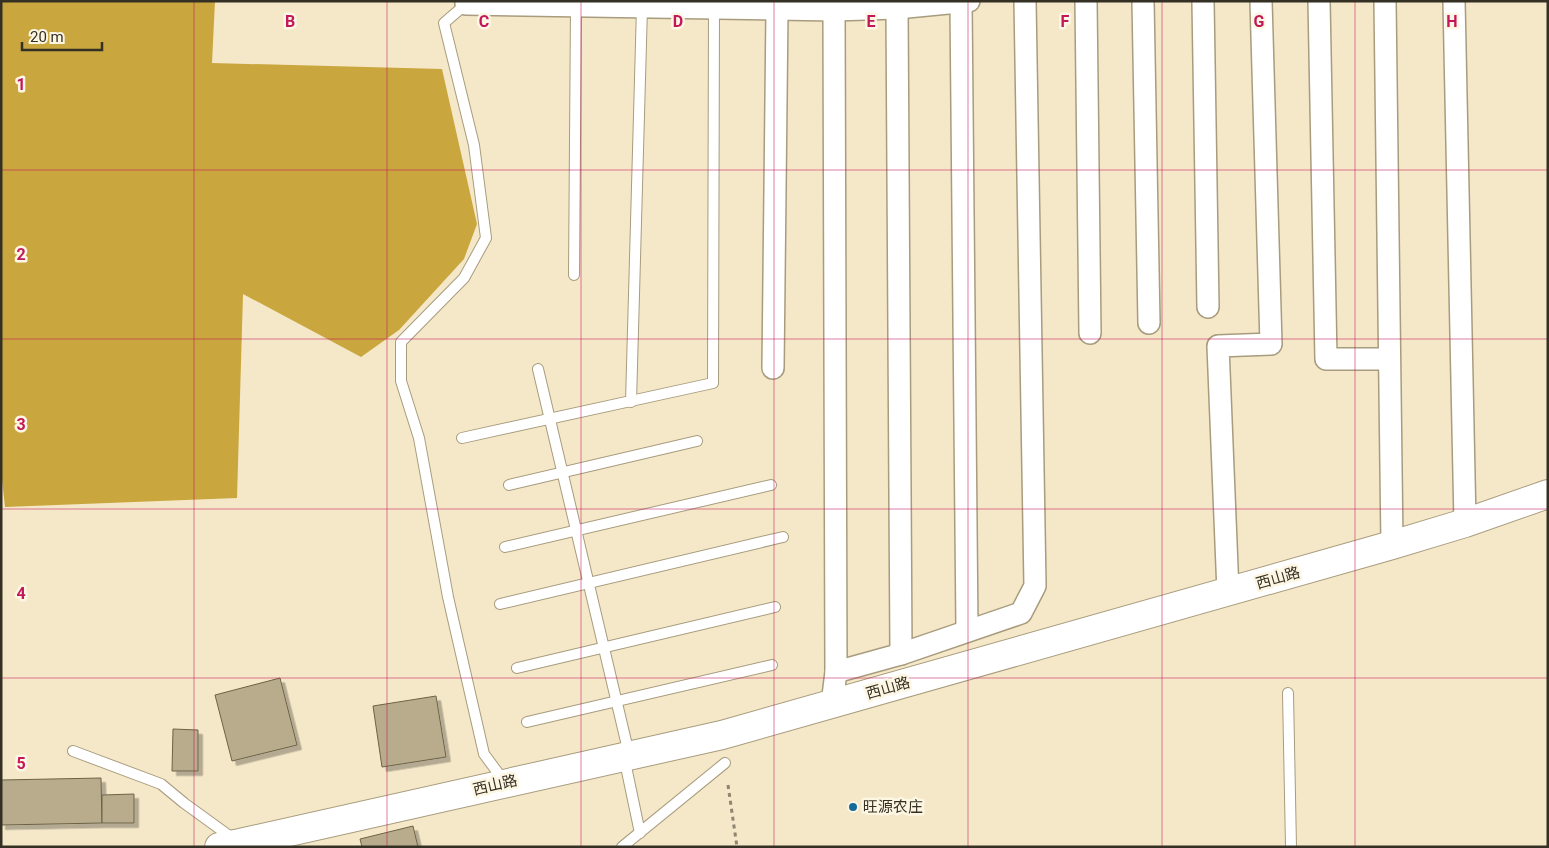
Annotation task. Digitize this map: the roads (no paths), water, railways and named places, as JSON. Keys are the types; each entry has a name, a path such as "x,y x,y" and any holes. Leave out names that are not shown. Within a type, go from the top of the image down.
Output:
{"street":[{"path":"836,672 902,654 1021,613 1035,586 1025,1"},
{"path":"1086,1 1090,333"},
{"path":"1143,1 1149,323"},
{"path":"1203,1 1208,307"},
{"path":"1228,592 1218,346 1271,344 1261,1"},
{"path":"1319,1 1326,359 1390,359"},
{"path":"1385,1 1392,545"},
{"path":"1454,1 1466,523"},
{"path":"466,3 540,3 576,6 608,4 642,7 675,4 714,8 752,5 777,10 834,10 965,2 967,631"},
{"path":"902,654 908,5"},
{"path":"773,368 777,10"},
{"path":"832,704 836,672 834,10"},
{"name":"西山路","path":"229,845 722,735 1392,545 1466,523 1548,494"}],"lane":[{"path":"466,3 444,23 474,145 486,238 464,278 401,342 401,381 419,438 448,597 484,754 505,783"},
{"path":"574,276 576,6"},
{"path":"631,402 642,7"},
{"path":"462,438 713,383 714,8"},
{"path":"538,368 616,701 640,833"},
{"path":"509,485 697,441"},
{"path":"505,547 770,485"},
{"path":"500,604 784,537"},
{"path":"517,668 775,607"},
{"path":"527,722 772,665"},
{"path":"1288,693 1291,847"},
{"path":"73,751 161,784 229,845"},
{"path":"622,847 725,763"}],"place":[{"name":"旺源农庄","path":"853,807"}]}
